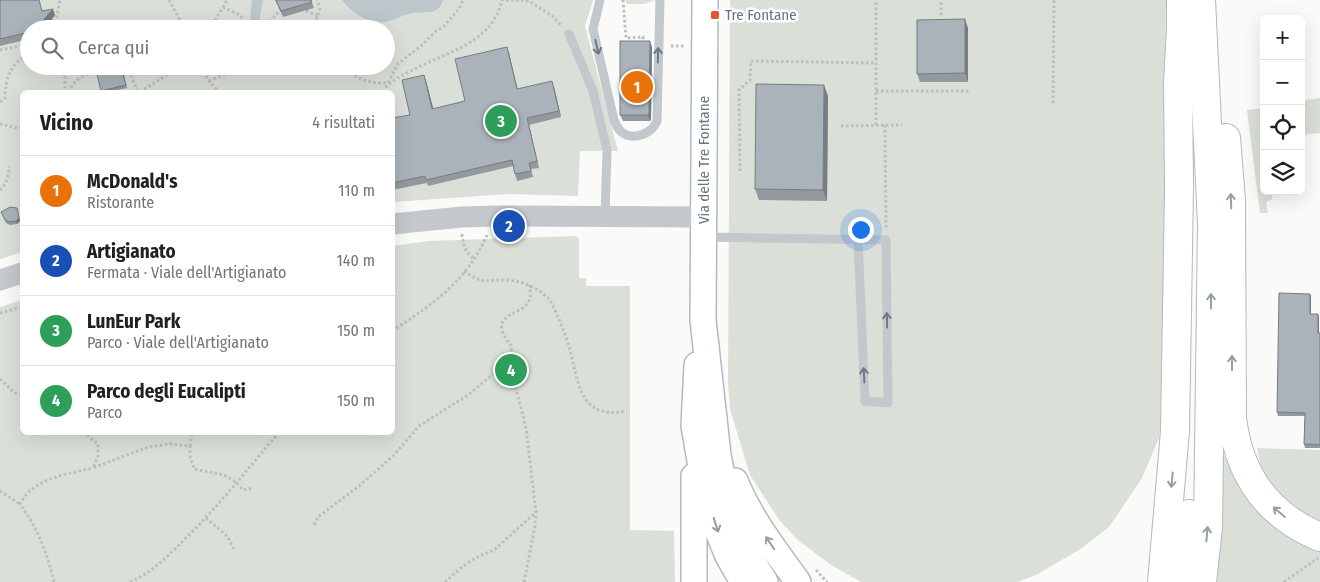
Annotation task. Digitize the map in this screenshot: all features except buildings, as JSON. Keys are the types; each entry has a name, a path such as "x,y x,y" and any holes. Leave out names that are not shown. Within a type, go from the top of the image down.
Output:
{"highway":[{"path":"1162,582 1175,431 1179,188 1178,82 1181,29 1194,1"},
{"path":"1194,1 1226,139 1232,248 1232,418 1236,444 1248,474 1260,493 1279,513 1298,527 1320,537"},
{"path":"1194,1 1212,224 1208,528 1202,582"},
{"path":"1181,29 1186,64 1193,209 1189,520 1182,582"}],"main road":[{"name":"Via delle Tre Fontane","path":"705,0 703,320 697,369 704,421 702,472 714,520 725,549 743,582"},
{"name":"Via delle Tre Fontane","path":"704,421 718,455 731,510 743,543 765,582"},
{"path":"694,582 704,421"},
{"path":"704,421 731,471 744,502 766,538 798,582"}],"street":[{"path":"395,224 462,217 572,215 605,216 703,227"},
{"path":"0,280 20,274"}],"lane":[{"path":"600,0 593,29 614,120 623,133 630,136 650,131 657,121 660,0"},
{"path":"569,34 592,91 607,150 605,216"},
{"path":"703,227 886,240 888,403 865,401 858,239"}],"path":[{"path":"54,20 58,16 60,0"},
{"path":"168,0 180,20"},
{"path":"215,20 227,0"},
{"path":"317,0 320,9 317,20"},
{"path":"395,70 398,64 444,26 459,9 463,0"},
{"path":"355,75 375,84 388,83 427,62 469,44 484,33 496,18 502,0 529,0 554,16 569,34"},
{"path":"623,0 626,38 643,37 644,47"},
{"path":"876,0 876,125"},
{"path":"940,15 941,0"},
{"path":"1053,103 1054,0"},
{"path":"223,7 240,15 244,20"},
{"path":"271,20 280,10"},
{"path":"306,11 318,16"},
{"path":"0,50 20,46"},
{"path":"668,46 690,46"},
{"path":"0,102 5,98 9,74 17,60 20,58"},
{"path":"740,171 739,90 750,80 751,61 876,63"},
{"path":"66,75 67,90"},
{"path":"69,90 85,75"},
{"path":"131,75 138,90"},
{"path":"142,90 166,75"},
{"path":"206,75 207,79 217,90"},
{"path":"209,81 223,75"},
{"path":"383,90 392,75"},
{"path":"876,91 970,91"},
{"path":"0,124 20,128"},
{"path":"885,125 886,240"},
{"path":"841,126 902,125"},
{"path":"0,190 4,187 7,180 9,166"},
{"path":"395,329 428,308 452,288 480,250 496,216"},
{"path":"462,217 463,246 466,252 474,259"},
{"path":"464,271 472,278 482,281 508,280 530,285 550,300 568,342 578,387 583,398 602,412 614,414 627,411"},
{"path":"524,582 536,512 526,428 509,362 512,347 501,328 502,321 507,316 526,306 530,299 530,285"},
{"path":"0,313 20,308"},
{"path":"314,525 318,517 359,486 393,456 420,426 468,395 509,362"},
{"path":"0,380 15,393 20,394"},
{"path":"87,435 98,444 98,456 93,468"},
{"path":"192,435 190,456 194,469 224,475 236,482 243,490 253,488"},
{"path":"130,582 154,569 206,518 276,435"},
{"path":"20,504 26,493 52,478 93,468 148,447 170,444 190,446"},
{"path":"0,491 20,504 33,522 42,541 54,582"},
{"path":"446,582 463,566 477,557 494,550 536,512"},
{"path":"206,518 227,536 234,550"},
{"path":"1284,582 1320,556"}],"shaded area":[{"path":"0,0 593,0 585,26 618,151 580,151 578,196 508,194 395,202 395,90 20,90 20,253 0,259"},
{"path":"252,0 263,0 260,20 250,19"},
{"path":"342,0 443,0 441,6 434,11 404,15 392,20 368,20 357,15"},
{"path":"625,0 655,0 644,4 627,4"},
{"path":"730,0 1166,0 1162,409 1159,438 1142,478 1109,527 1079,550 1036,575 1017,582 861,582 831,565 798,540 780,521 750,475 730,409 728,383"},
{"path":"1320,98 1320,133 1305,135 1305,100"},
{"path":"1260,108 1260,195 1273,195 1272,199 1266,202 1268,213 1260,213 1247,110"},
{"path":"576,236 579,239 579,278 586,278 586,286 630,286 630,530 674,531 675,582 0,582 0,307 20,301 20,435 395,435 395,246 429,241"},
{"path":"1220,448 1238,482 1259,511 1285,534 1320,551 1320,582 1216,582"},
{"path":"1257,448 1320,450 1320,525 1296,510 1269,483 1264,475"}],"place":[{"name":"Tre Fontane","path":"715,15"},
{"name":"McDonald's","path":"637,87"},
{"name":"LunEur Park","path":"501,121"},
{"name":"Artigianato","path":"509,226"},
{"name":"Parco degli Eucalipti","path":"511,370"}]}
